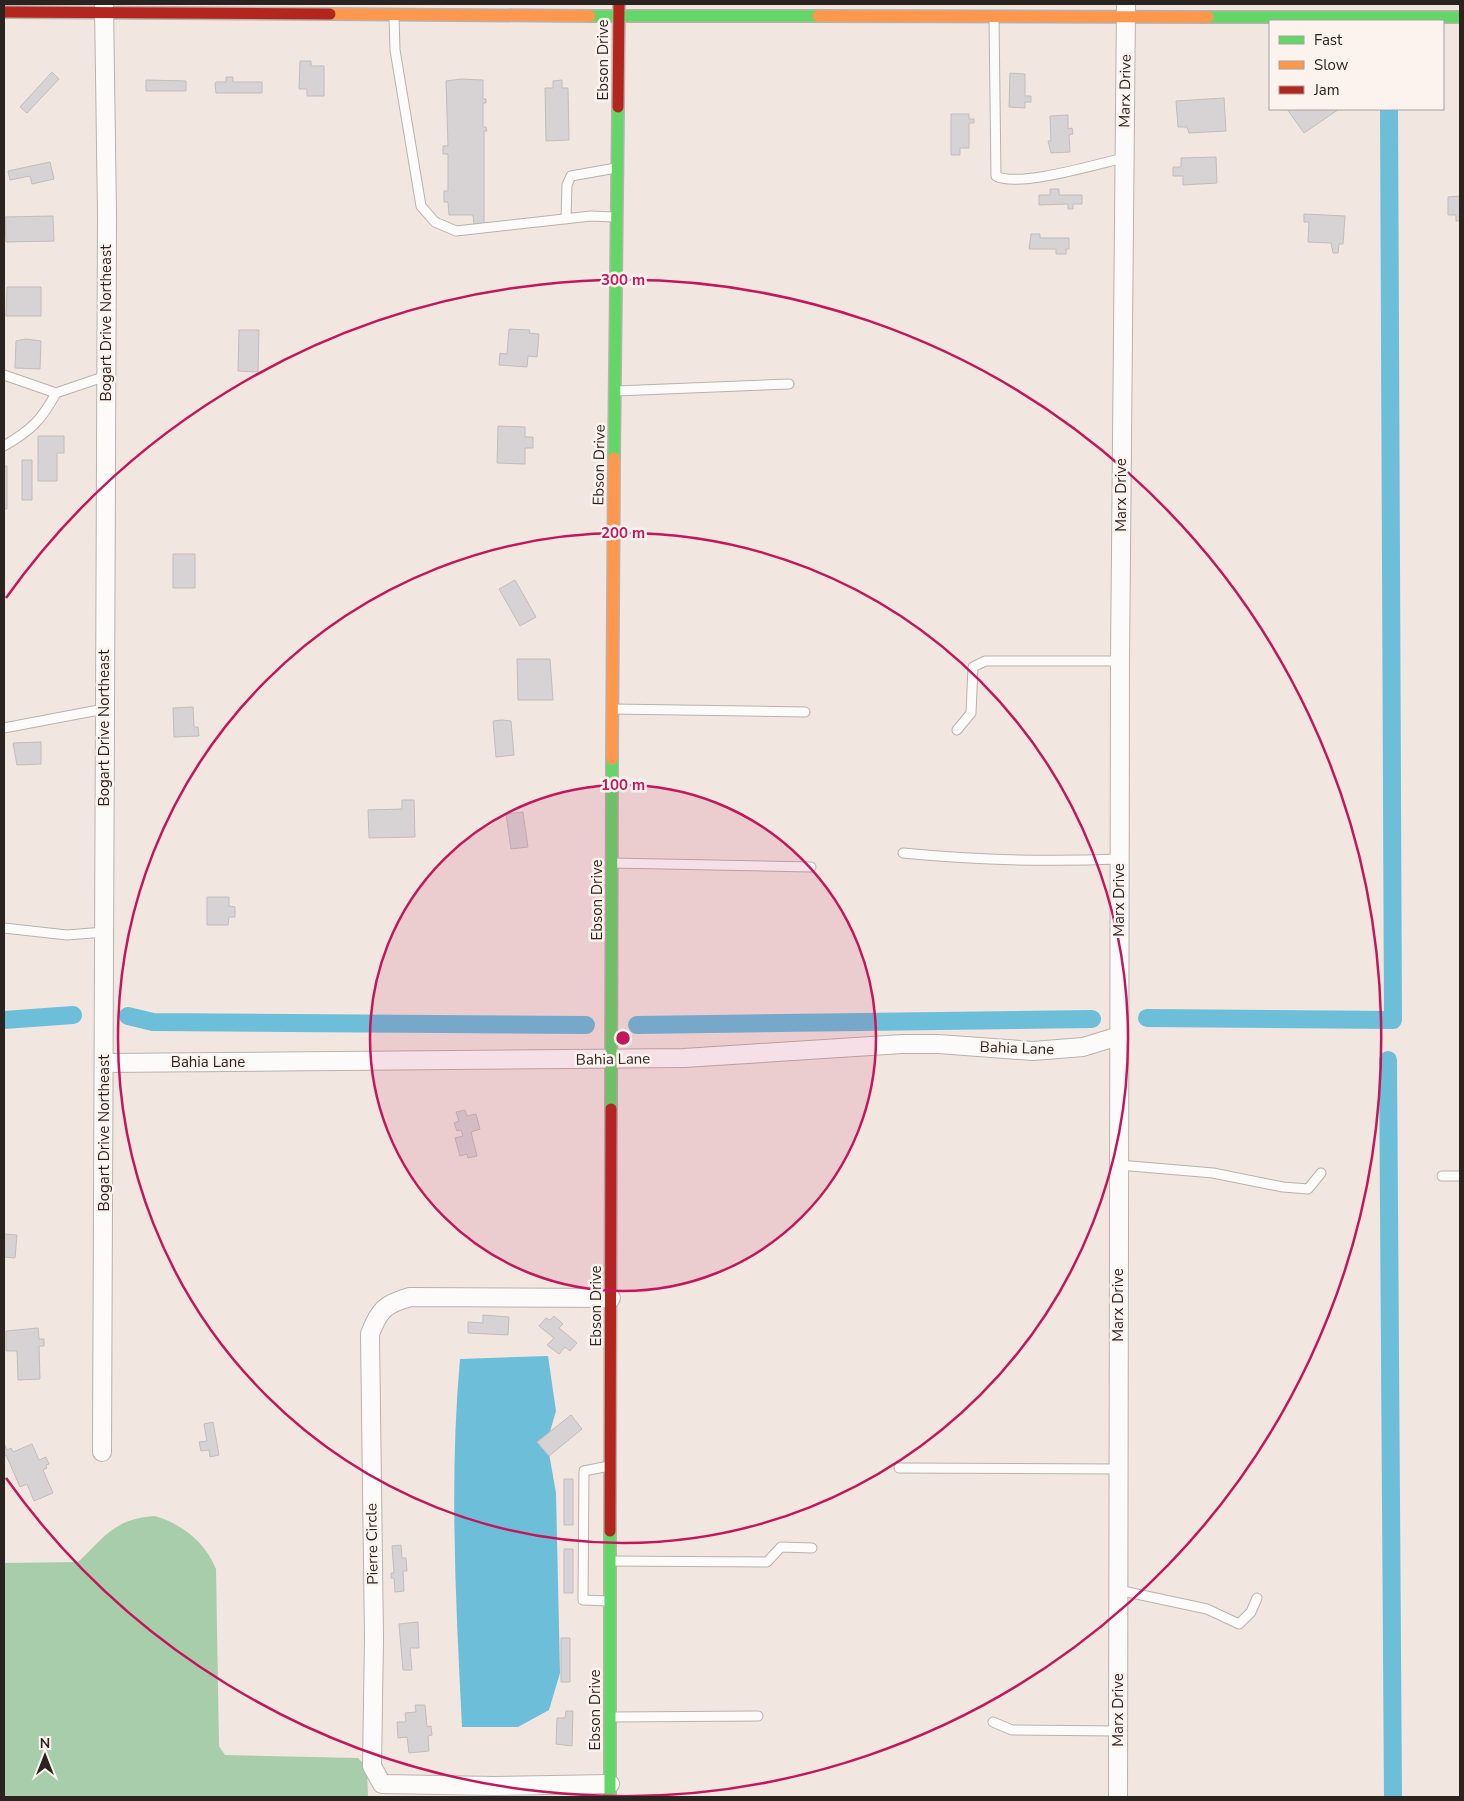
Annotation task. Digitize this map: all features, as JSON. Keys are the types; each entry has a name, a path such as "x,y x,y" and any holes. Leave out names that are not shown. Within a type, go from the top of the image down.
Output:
{"street":[{"name":"Ebson Drive","path":"610,1791 612,709 619,4"},
{"path":"4,12 104,8 238,8 394,14 619,16 994,15 1126,9 1460,17"},
{"name":"Bogart Drive Northeast","path":"102,1452 107,216 104,8"},
{"name":"Marx Drive","path":"1118,1797 1120,660 1126,9"},
{"name":"Bahia Lane","path":"104,1063 684,1058 902,1044 938,1044 1032,1051 1082,1047 1119,1036"},
{"name":"Pierre Circle","path":"610,1791 382,1784 372,1766 374,1638 370,1334 377,1316 391,1302 410,1297 611,1298"}],"lane":[{"path":"394,14 395,50 421,206 435,222 456,231 566,219 617,217"},
{"path":"994,15 996,176 1002,180 1029,180 1124,158"},
{"path":"566,219 567,185 571,176 617,168"},
{"path":"4,375 56,393 106,376"},
{"path":"615,390 789,384"},
{"path":"4,446 23,435 43,417 56,393"},
{"path":"957,730 971,713 973,667 985,660 1120,660"},
{"path":"4,728 104,709"},
{"path":"612,709 805,712"},
{"path":"903,853 954,858 1052,862 1120,860"},
{"path":"612,862 811,867"},
{"path":"4,928 68,935 104,932"},
{"path":"1119,1165 1213,1173 1283,1187 1308,1188 1321,1173"},
{"path":"1442,1176 1460,1176"},
{"path":"610,1601 583,1600 583,1567 584,1471 611,1466"},
{"path":"899,1468 1118,1469"},
{"path":"611,1561 767,1562 781,1547 812,1548"},
{"path":"1118,1590 1207,1609 1239,1624 1251,1612 1257,1598"},
{"path":"610,1716 758,1716"},
{"path":"993,1722 1012,1730 1118,1731"}],"green space":[{"path":"155,1516 165,1519 192,1535 206,1550 216,1569 219,1746 225,1755 358,1758 367,1767 368,1797 4,1797 4,1563 78,1562 104,1536 120,1525 141,1518"}],"water":[{"path":"548,1356 556,1411 547,1442 556,1493 560,1673 549,1710 518,1727 462,1727 454,1497 460,1359"}],"building":[{"path":"300,61 311,61 311,66 324,66 324,96 307,96 307,89 299,89"},
{"path":"52,72 59,79 27,113 20,107"},
{"path":"1010,73 1025,74 1025,96 1031,96 1031,102 1025,102 1025,108 1009,107"},
{"path":"226,77 233,77 233,82 262,82 262,93 216,93 216,82 226,82"},
{"path":"461,79 483,80 483,99 486,99 486,103 483,103 483,127 486,127 487,131 484,131 484,224 474,224 473,215 449,215 448,202 444,202 444,191 448,191 448,154 443,154 443,146 448,146 446,81"},
{"path":"146,80 186,81 186,91 146,91"},
{"path":"562,80 562,88 568,88 569,140 546,141 545,88 553,88 553,81"},
{"path":"1224,98 1226,131 1189,133 1187,127 1178,127 1176,101"},
{"path":"1288,110 1338,110 1304,133"},
{"path":"951,114 969,114 969,119 974,119 974,123 969,123 969,148 960,148 960,155 951,155"},
{"path":"1068,115 1068,129 1072,128 1073,134 1069,135 1070,152 1051,153 1048,141 1051,141 1050,116"},
{"path":"1216,157 1217,183 1183,185 1183,176 1173,176 1173,167 1181,167 1181,158"},
{"path":"50,162 54,179 32,184 30,176 10,180 8,171"},
{"path":"1050,189 1059,189 1059,195 1082,195 1082,204 1073,204 1073,209 1068,209 1068,204 1039,205 1039,195 1050,195"},
{"path":"1460,196 1460,221 1456,221 1456,215 1448,215 1448,197"},
{"path":"1304,214 1345,216 1343,244 1339,244 1338,253 1333,253 1331,243 1308,242 1309,222 1304,222"},
{"path":"53,216 54,241 6,242 5,217"},
{"path":"1031,234 1040,234 1040,238 1069,238 1069,249 1066,249 1066,254 1056,254 1056,249 1029,249"},
{"path":"7,287 41,287 41,316 6,316"},
{"path":"509,329 530,330 529,333 539,334 537,357 528,356 527,367 499,365 500,353 507,354"},
{"path":"239,330 259,330 258,372 238,371"},
{"path":"26,339 41,341 40,369 15,368 16,341"},
{"path":"498,426 525,427 525,437 533,437 533,448 525,448 525,464 497,463"},
{"path":"38,436 64,436 64,453 57,453 57,481 38,481"},
{"path":"22,460 32,460 32,500 22,500"},
{"path":"4,466 7,466 7,509 4,509"},
{"path":"173,554 195,554 195,588 173,588"},
{"path":"515,580 536,617 520,626 499,589"},
{"path":"517,659 550,659 553,700 518,700"},
{"path":"193,707 194,727 198,727 199,736 174,737 173,708"},
{"path":"493,721 511,721 514,755 496,757"},
{"path":"41,742 41,764 17,765 13,743"},
{"path":"402,800 414,800 415,837 369,838 368,810 402,809"},
{"path":"523,812 528,847 511,849 506,814"},
{"path":"207,897 229,897 229,906 235,907 235,917 229,917 228,925 207,925"},
{"path":"465,1110 467,1116 476,1114 480,1129 471,1132 477,1156 468,1158 467,1154 460,1156 455,1138 463,1136 461,1130 457,1131 454,1123 459,1121 456,1112"},
{"path":"4,1234 17,1235 15,1258 4,1257"},
{"path":"483,1315 509,1317 508,1335 468,1333 468,1322 483,1323"},
{"path":"554,1316 563,1324 559,1328 577,1343 570,1351 565,1347 559,1354 547,1345 554,1338 539,1326 546,1318 550,1320"},
{"path":"38,1328 39,1339 44,1339 44,1346 39,1346 40,1379 18,1380 17,1351 6,1351 6,1331"},
{"path":"571,1415 582,1429 549,1456 537,1442"},
{"path":"213,1422 219,1455 210,1457 209,1450 201,1451 199,1442 207,1441 204,1424"},
{"path":"4,1443 7,1450 11,1448 13,1452 32,1444 39,1460 46,1457 49,1464 43,1470 53,1493 34,1501 27,1484 20,1487 6,1455 4,1456"},
{"path":"564,1479 573,1479 573,1525 564,1525"},
{"path":"401,1545 402,1558 406,1558 407,1571 403,1571 404,1591 395,1592 394,1578 391,1578 391,1573 394,1573 392,1546"},
{"path":"564,1549 573,1549 573,1593 564,1593"},
{"path":"418,1622 419,1648 410,1648 412,1670 403,1670 399,1624"},
{"path":"561,1638 570,1638 570,1682 561,1682"},
{"path":"415,1705 425,1705 427,1727 431,1726 432,1735 428,1736 429,1751 409,1753 407,1737 398,1738 397,1722 406,1722 405,1713 416,1712"},
{"path":"566,1711 573,1711 572,1746 556,1744 557,1718 565,1718"}],"waterway":[{"path":"1147,1018 1393,1020 1389,110"},
{"path":"4,1020 73,1015"},
{"path":"128,1016 153,1022 586,1025"},
{"path":"637,1025 1092,1019"},
{"path":"1388,1060 1393,1797"}],"traffic: fast":[{"path":"590,16 818,16"},
{"path":"1208,17 1460,17"},
{"path":"614,458 618,107"},
{"path":"611,1109 612,759"},
{"path":"610,1531 610,1797"}],"traffic: slow":[{"path":"330,14 590,16"},
{"path":"818,16 1208,17"},
{"path":"612,759 614,458"}],"traffic: jam":[{"path":"618,107 619,4"},
{"path":"4,12 330,14"},
{"path":"610,1531 611,1109"}]}
